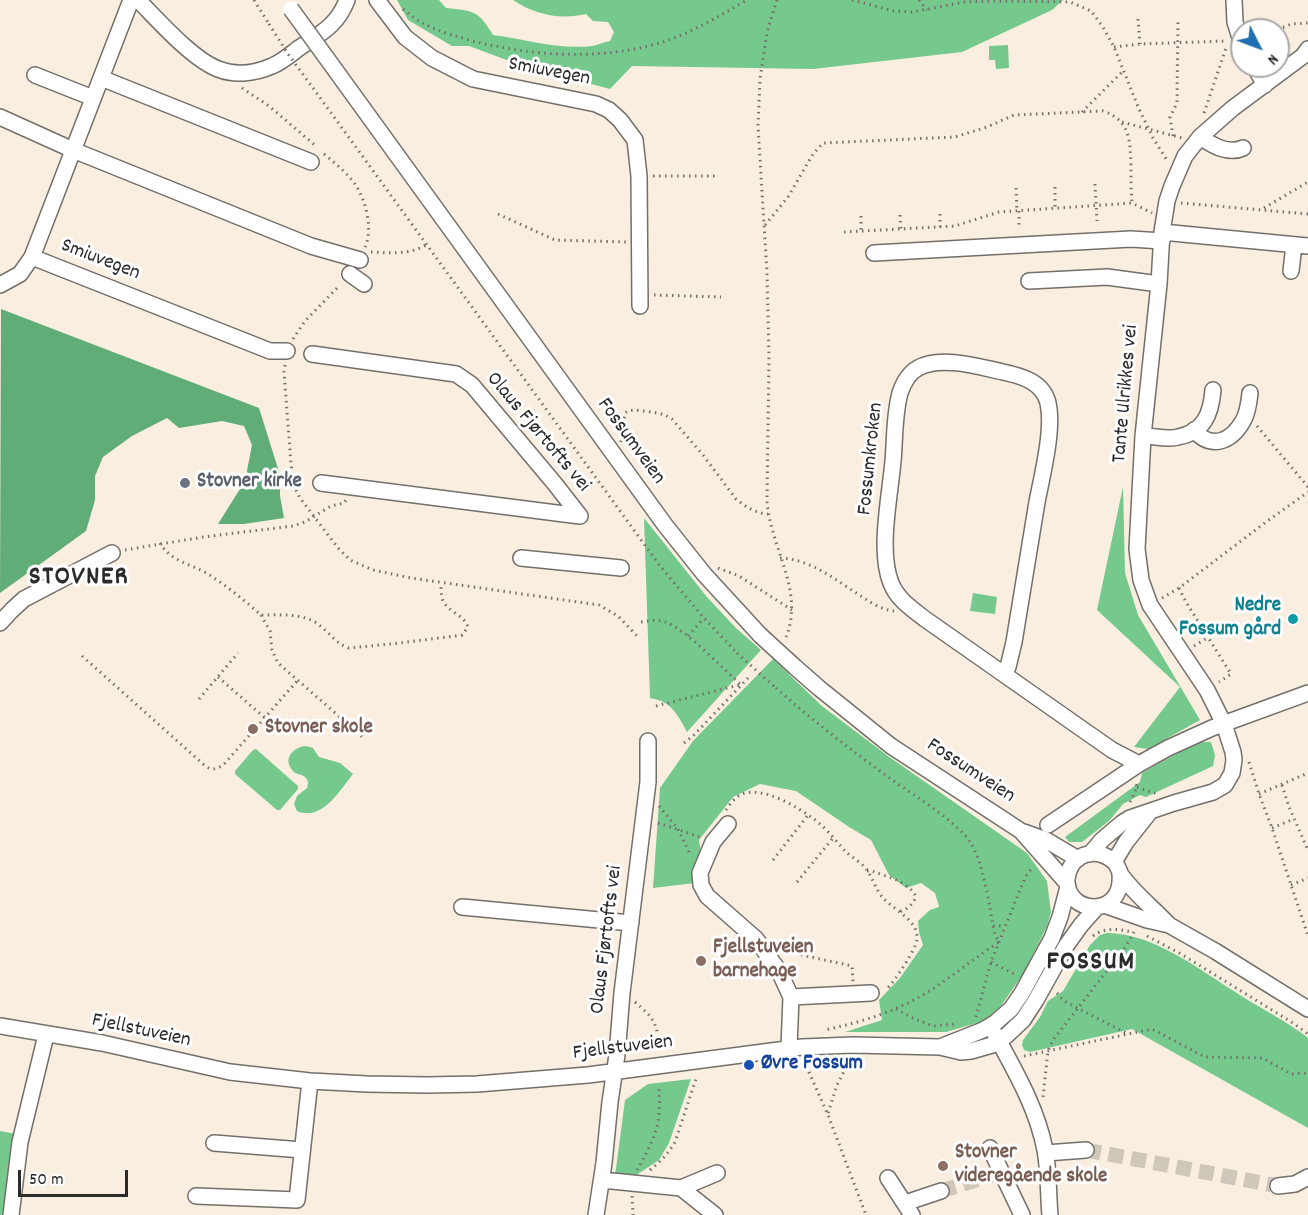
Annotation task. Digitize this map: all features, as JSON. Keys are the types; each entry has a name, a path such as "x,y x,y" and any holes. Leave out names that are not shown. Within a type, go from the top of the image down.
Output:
{"street":[{"name":"Smiuvegen","path":"0,285 20,274 32,257 131,0"},
{"path":"138,0 167,30 201,59 219,69 237,73 257,72 274,65 332,25 342,12 347,0"},
{"name":"Smiuvegen","path":"377,0 405,37 432,58 473,79 596,104 609,110 620,120 635,140 639,176 640,300"},
{"path":"1234,0 1234,18"},
{"name":"Fossumveien","path":"288,5 665,525 704,574 760,634 819,688 891,746 1021,831 1084,856 1103,855 1169,925"},
{"name":"Tante Ulrikkes vei","path":"1084,856 1130,818 1214,792 1225,785 1232,773 1233,752 1224,724 1207,690 1150,605 1141,580 1137,549 1143,436 1162,236 1167,201 1185,156 1200,137 1233,108 1303,56 1308,49"},
{"path":"35,75 93,98"},
{"path":"101,78 311,162"},
{"path":"1261,78 1265,85"},
{"path":"0,117 73,150 311,246 362,256"},
{"path":"1200,137 1228,150 1243,148"},
{"path":"874,253 1162,236 1301,245 1291,271"},
{"name":"Smiuvegen","path":"32,257 270,351 287,351"},
{"path":"350,274 364,284"},
{"path":"1029,281 1107,277 1158,284"},
{"name":"Olaus Fjørtofts vei","path":"312,354 456,374 472,385 580,516 321,483"},
{"name":"Fossumkroken","path":"1004,674 1014,642 1044,467 1049,430 1046,395 1034,382 1015,374 955,363 926,364 917,368 904,383 898,405 886,526 886,562 890,582 899,597 916,613 1112,750 1139,764"},
{"path":"1143,436 1176,438 1194,430 1203,424 1210,410 1213,390"},
{"path":"1194,430 1206,440 1214,442 1224,440 1244,421 1250,393"},
{"path":"0,623 24,600 112,553"},
{"path":"521,558 621,568"},
{"path":"1048,825 1139,764 1168,748 1224,724 1308,693"},
{"name":"Olaus Fjørtofts vei","path":"596,1215 602,1181 609,1102 648,782 648,741"},
{"path":"1101,906 1111,901 1120,889 1117,868 1126,842 1149,813"},
{"path":"728,824 713,842 700,873 701,885 707,897 756,939 779,971 790,997 789,1048"},
{"name":"Fossumveien","path":"1021,831 1067,885 1070,893 1078,902 1090,907 1101,906 1169,925 1308,1008"},
{"path":"1067,885 1069,869 1084,856"},
{"name":"Fjellstuveien","path":"940,1047 975,1034 1004,1016 1022,993 1052,938 1060,917 1067,885"},
{"name":"Fjellstuveien","path":"0,1026 102,1043 210,1068 267,1077 310,1081 427,1085 524,1081 614,1073 789,1048 940,1047 961,1052 971,1051 984,1049 1015,1028 1030,1011 1077,930 1101,906"},
{"path":"462,907 631,923"},
{"path":"790,997 878,992"},
{"path":"990,1026 1021,1082 1041,1132 1046,1153 1050,1215"},
{"path":"11,1215 20,1142 46,1035"},
{"path":"196,1196 297,1200 310,1081"},
{"path":"214,1143 302,1150"},
{"path":"990,1148 1022,1215"},
{"path":"1046,1153 1086,1150"},
{"path":"602,1181 681,1188 717,1173"},
{"path":"1278,1186 1295,1184 1308,1177"},
{"path":"888,1178 909,1209 941,1191"},
{"path":"681,1188 715,1215"}],"path":[{"path":"254,0 288,54 426,245 660,566 704,618 737,653 804,713 952,824 970,841 979,861 994,935 999,942"},
{"path":"400,6 413,18 438,31 485,44 530,53 586,54 632,50 668,40 698,28 747,0"},
{"path":"777,0 767,32 758,126 767,273 769,357 766,475 768,514 790,592 792,610 786,637"},
{"path":"852,0 894,11 912,12 965,2 1061,1 1070,2 1091,11 1114,47 1148,129 1170,164"},
{"path":"919,0 927,10"},
{"path":"1173,136 1170,117 1177,103 1178,18"},
{"path":"1138,19 1140,44"},
{"path":"1290,24 1308,23"},
{"path":"1114,47 1229,41 1203,118"},
{"path":"1082,112 1123,71"},
{"path":"237,73 239,86 269,106 344,171 359,189 369,225 367,243 362,256 396,254 417,250 426,245"},
{"path":"764,226 788,197 813,154 823,143 955,137 987,127 1014,115 1102,111 1112,114 1120,121 1130,140 1132,203"},
{"path":"1120,121 1184,139"},
{"path":"639,176 718,176"},
{"path":"1262,209 1308,182"},
{"path":"1095,184 1097,221"},
{"path":"1055,187 1055,209"},
{"path":"1016,188 1019,227"},
{"path":"844,232 955,226 999,212 1132,203 1155,214"},
{"path":"1176,203 1308,214"},
{"path":"498,214 555,240 640,242"},
{"path":"900,214 901,229"},
{"path":"940,214 940,227"},
{"path":"861,216 861,231"},
{"path":"350,274 305,321 287,351 284,372 292,478 297,492 338,548 350,560 373,570 441,583 599,605 618,616 639,638"},
{"path":"640,300 721,297"},
{"path":"619,444 622,440 628,411 665,415 678,425 736,499 753,511 768,514"},
{"path":"1246,413 1308,487"},
{"path":"112,553 160,543 293,526 315,517 331,506 345,503 348,486"},
{"path":"1150,605 1179,588 1308,492"},
{"path":"160,543 170,556 207,574 261,615 270,631 274,656 278,663 365,739"},
{"path":"780,558 795,559 810,565 875,604"},
{"path":"714,567 739,576 792,610"},
{"path":"261,615 291,615 311,620 343,646 349,648 462,635 468,627 467,623 445,604 441,583"},
{"path":"1179,588 1231,674 1207,690"},
{"path":"688,636 704,618"},
{"path":"641,622 667,622 688,636 741,685"},
{"path":"199,699 238,653"},
{"path":"82,656 209,768 214,769 222,766 298,680"},
{"path":"218,676 265,717"},
{"path":"684,743 748,678"},
{"path":"656,706 741,685"},
{"path":"1247,755 1308,936"},
{"path":"1259,794 1308,772"},
{"path":"1128,809 1136,784 1158,794"},
{"path":"1282,785 1308,850"},
{"path":"728,824 726,811 730,804 743,794 764,793 815,819 867,871 884,898 911,922 917,939 892,984 878,992"},
{"path":"655,801 678,829 700,873"},
{"path":"773,860 808,815"},
{"path":"1272,828 1294,819"},
{"path":"652,820 713,842"},
{"path":"797,882 833,838"},
{"path":"975,1022 991,962 1022,885 1032,868"},
{"path":"867,871 903,883 914,893 916,897 913,903 899,912"},
{"path":"1290,885 1308,878"},
{"path":"993,926 1005,926"},
{"path":"1042,1102 1048,1051 1057,1034 1136,933 1118,929 1102,930 1089,939"},
{"path":"1144,935 1181,954 1308,1034"},
{"path":"770,958 785,941 802,955 852,966 854,993"},
{"path":"824,1031 896,1009 925,994 999,942"},
{"path":"991,962 1021,977"},
{"path":"1056,991 1061,999 1128,1034"},
{"path":"631,998 652,1017 659,1042"},
{"path":"896,1009 933,1026 960,1023"},
{"path":"1020,1057 1152,1029 1204,1057 1263,1058 1291,1074 1308,1073"},
{"path":"828,1114 837,1085 850,1060"},
{"path":"804,1061 828,1114 866,1215"},
{"path":"631,1182 650,1170 670,1151 698,1074"},
{"path":"631,1182 657,1125 660,1112 659,1086"}],"green space":[{"path":"397,0 439,0 446,8 469,11 479,16 493,35 579,47 610,41 614,32 608,22 593,21 586,14 558,16 539,13 513,0 1063,0 1052,10 962,52 813,69 632,66 610,89 520,65 469,46 452,46 408,20"},
{"path":"1008,45 1009,68 996,69 995,60 989,60 989,46"},
{"path":"1,309 259,408 280,475 280,496 284,518 244,524 218,524 245,481 252,445 244,426 222,421 179,428 167,418 132,436 103,457 95,476 95,500 86,531 0,593"},
{"path":"1123,487 1125,573 1138,615 1200,720 1148,749 1134,747 1180,687 1097,610"},
{"path":"644,518 707,597 736,628 761,650 687,732 669,706 650,698"},
{"path":"973,593 997,597 995,614 970,611"},
{"path":"773,659 822,706 888,756 1027,853 1047,881 1051,912 1047,926 1025,971 1001,1006 984,1021 946,1032 845,1032 882,1020 879,1000 900,978 923,945 918,921 930,910 939,907 935,893 921,883 906,888 889,875 871,840 796,791 760,784 733,797 699,840 702,858 695,883 653,888 660,788 693,741"},
{"path":"1198,742 1211,742 1215,755 1213,766 1146,797 1140,795 1123,804 1109,821 1082,842 1069,842 1065,837 1140,782 1142,773"},
{"path":"306,746 313,748 319,757 340,763 353,774 330,803 314,812 306,813 297,811 294,804 297,796 307,788 308,780 294,772 290,767 289,758 293,751"},
{"path":"256,749 298,786 280,810 277,810 235,774 235,771"},
{"path":"1107,933 1142,939 1159,946 1307,1037 1308,1128 1132,1029 1030,1052 1024,1050 1023,1040 1040,1017 1048,1001 1063,991 1090,945 1100,935"},
{"path":"691,1079 669,1143 659,1160 632,1178 615,1176 625,1100 648,1084"},
{"path":"0,1131 16,1134 6,1215 0,1215"}],"tunnel":[{"path":"1086,1150 1278,1186"},
{"path":"941,1191 1002,1172"}],"place":[{"name":"Stovner kirke","path":"185,483"},
{"name":"Nedre Fossum gård","path":"1293,619"},
{"name":"Stovner skole","path":"253,729"},
{"name":"Fjellstuveien barnehage","path":"701,961"},
{"name":"Øvre Fossum","path":"749,1065"},
{"name":"Stovner videregående skole","path":"943,1166"}],"district":[{"name":"STOVNER","path":"79,579"},
{"name":"FOSSUM","path":"1091,964"}]}
